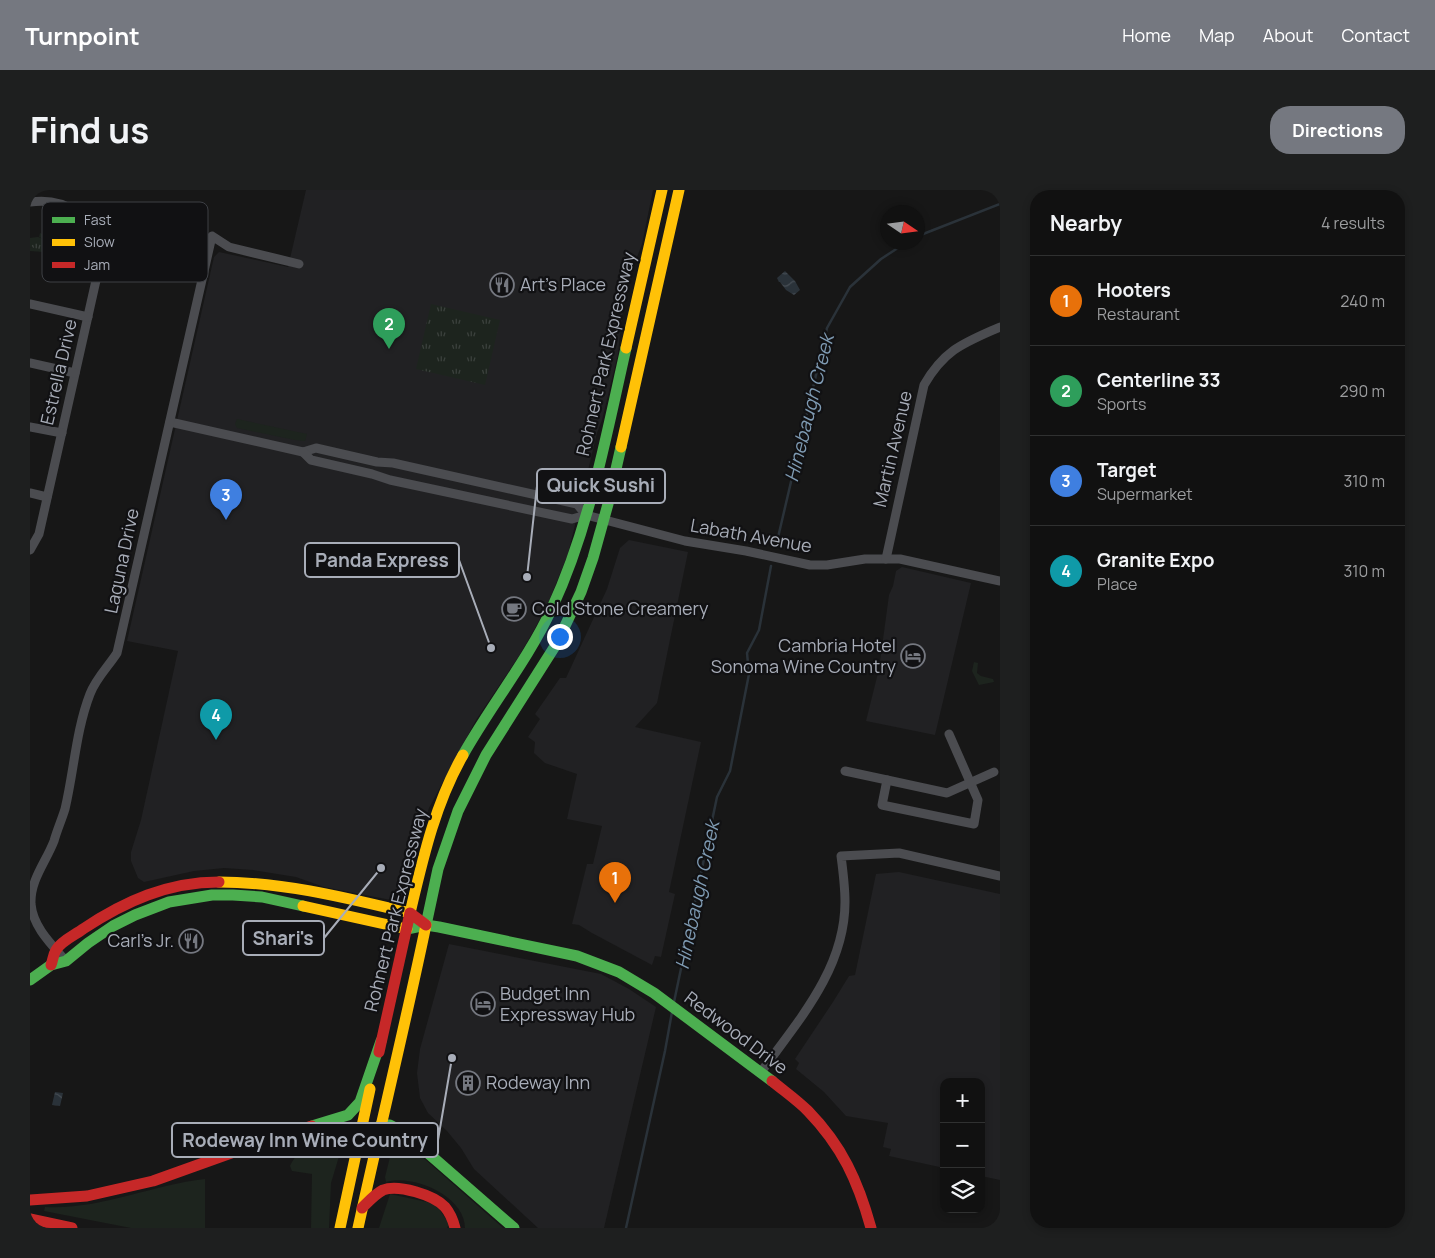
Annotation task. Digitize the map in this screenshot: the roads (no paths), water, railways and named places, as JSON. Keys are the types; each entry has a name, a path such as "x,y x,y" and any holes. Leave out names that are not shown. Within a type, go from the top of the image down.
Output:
{"main road":[{"name":"Rohnert Park Expressway","path":"340,1228 427,842 457,766 537,638 551,612 571,561 586,515 629,338 662,190"},
{"name":"Rohnert Park Expressway","path":"358,1228 407,1019 438,869 458,811 486,755 534,681 566,626 581,592 604,520 677,190"},
{"path":"492,709 508,719"},
{"name":"Redwood Drive","path":"56,950 104,915 140,896 198,882 242,880 269,883 410,913 426,925"},
{"name":"Redwood Drive","path":"30,980 51,964 66,961 113,926 134,915 169,902 212,895 262,897 407,929 426,925 577,956 601,964 638,982 761,1072 807,1110 836,1145 858,1188 872,1228"},
{"path":"51,964 56,950"},
{"path":"30,1200 87,1196 154,1181 273,1138 348,1115 360,1102 382,1041"},
{"path":"358,1142 381,1125 390,1125 405,1133 514,1228"},
{"path":"362,1208 383,1190 404,1190 426,1194 446,1208 455,1228"},
{"path":"30,1219 72,1228"}],"street":[{"name":"Estrella Drive","path":"30,202 52,202"},
{"name":"Laguna Drive","path":"208,254 212,236 229,247 299,264"},
{"name":"Estrella Drive","path":"30,550 39,534 96,282"},
{"name":"Laguna Drive","path":"66,961 34,920 30,901 38,869 53,844 64,811 83,717 90,693 100,673 117,653 202,282"},
{"path":"30,304 88,317"},
{"name":"Martin Avenue","path":"886,558 924,385 938,363 950,352 963,343 1000,327"},
{"path":"30,363 75,373"},
{"name":"Labath Avenue","path":"170,422 303,452 312,460 390,480 572,519 586,515 685,541 766,555 810,565 827,565 865,559 900,559 1000,581"},
{"path":"30,427 62,433"},
{"name":"Labath Avenue","path":"303,452 316,448 377,462 393,463 577,504 586,515"},
{"path":"30,493 47,497"},
{"path":"887,780 882,805 974,824 978,800 949,734"},
{"path":"845,771 947,793 994,772"},
{"path":"761,1072 815,997 834,960 840,942 845,902 841,856 899,853 1000,876"}],"water":[{"path":"785,271 795,281 800,290 794,295 786,290 777,278"},
{"path":"55,1092 63,1093 60,1106 52,1105"}],"waterway":[{"name":"Hinebaugh Creek","path":"925,233 1000,204"},
{"name":"Hinebaugh Creek","path":"776,546 827,328 850,287 881,259 895,250"},
{"name":"Hinebaugh Creek","path":"674,1002 717,797 730,771 749,674 747,653 759,630 771,566"},
{"name":"Hinebaugh Creek","path":"626,1228 672,1012"}],"place":[{"name":"Art's Place","path":"502,285"},
{"name":"Centerline 33","path":"389,349"},
{"name":"Target","path":"226,520"},
{"name":"Quick Sushi","path":"527,577"},
{"name":"Cold Stone Creamery","path":"514,609"},
{"name":"Panda Express","path":"491,648"},
{"name":"Cambria Hotel Sonoma Wine Country","path":"913,656"},
{"name":"Granite Expo","path":"216,740"},
{"name":"Shari's","path":"381,868"},
{"name":"Hooters","path":"615,903"},
{"name":"Carl's Jr.","path":"191,941"},
{"name":"Budget Inn Expressway Hub","path":"483,1004"},
{"name":"Rodeway Inn Wine Country","path":"452,1058"},
{"name":"Rodeway Inn","path":"468,1083"}]}
